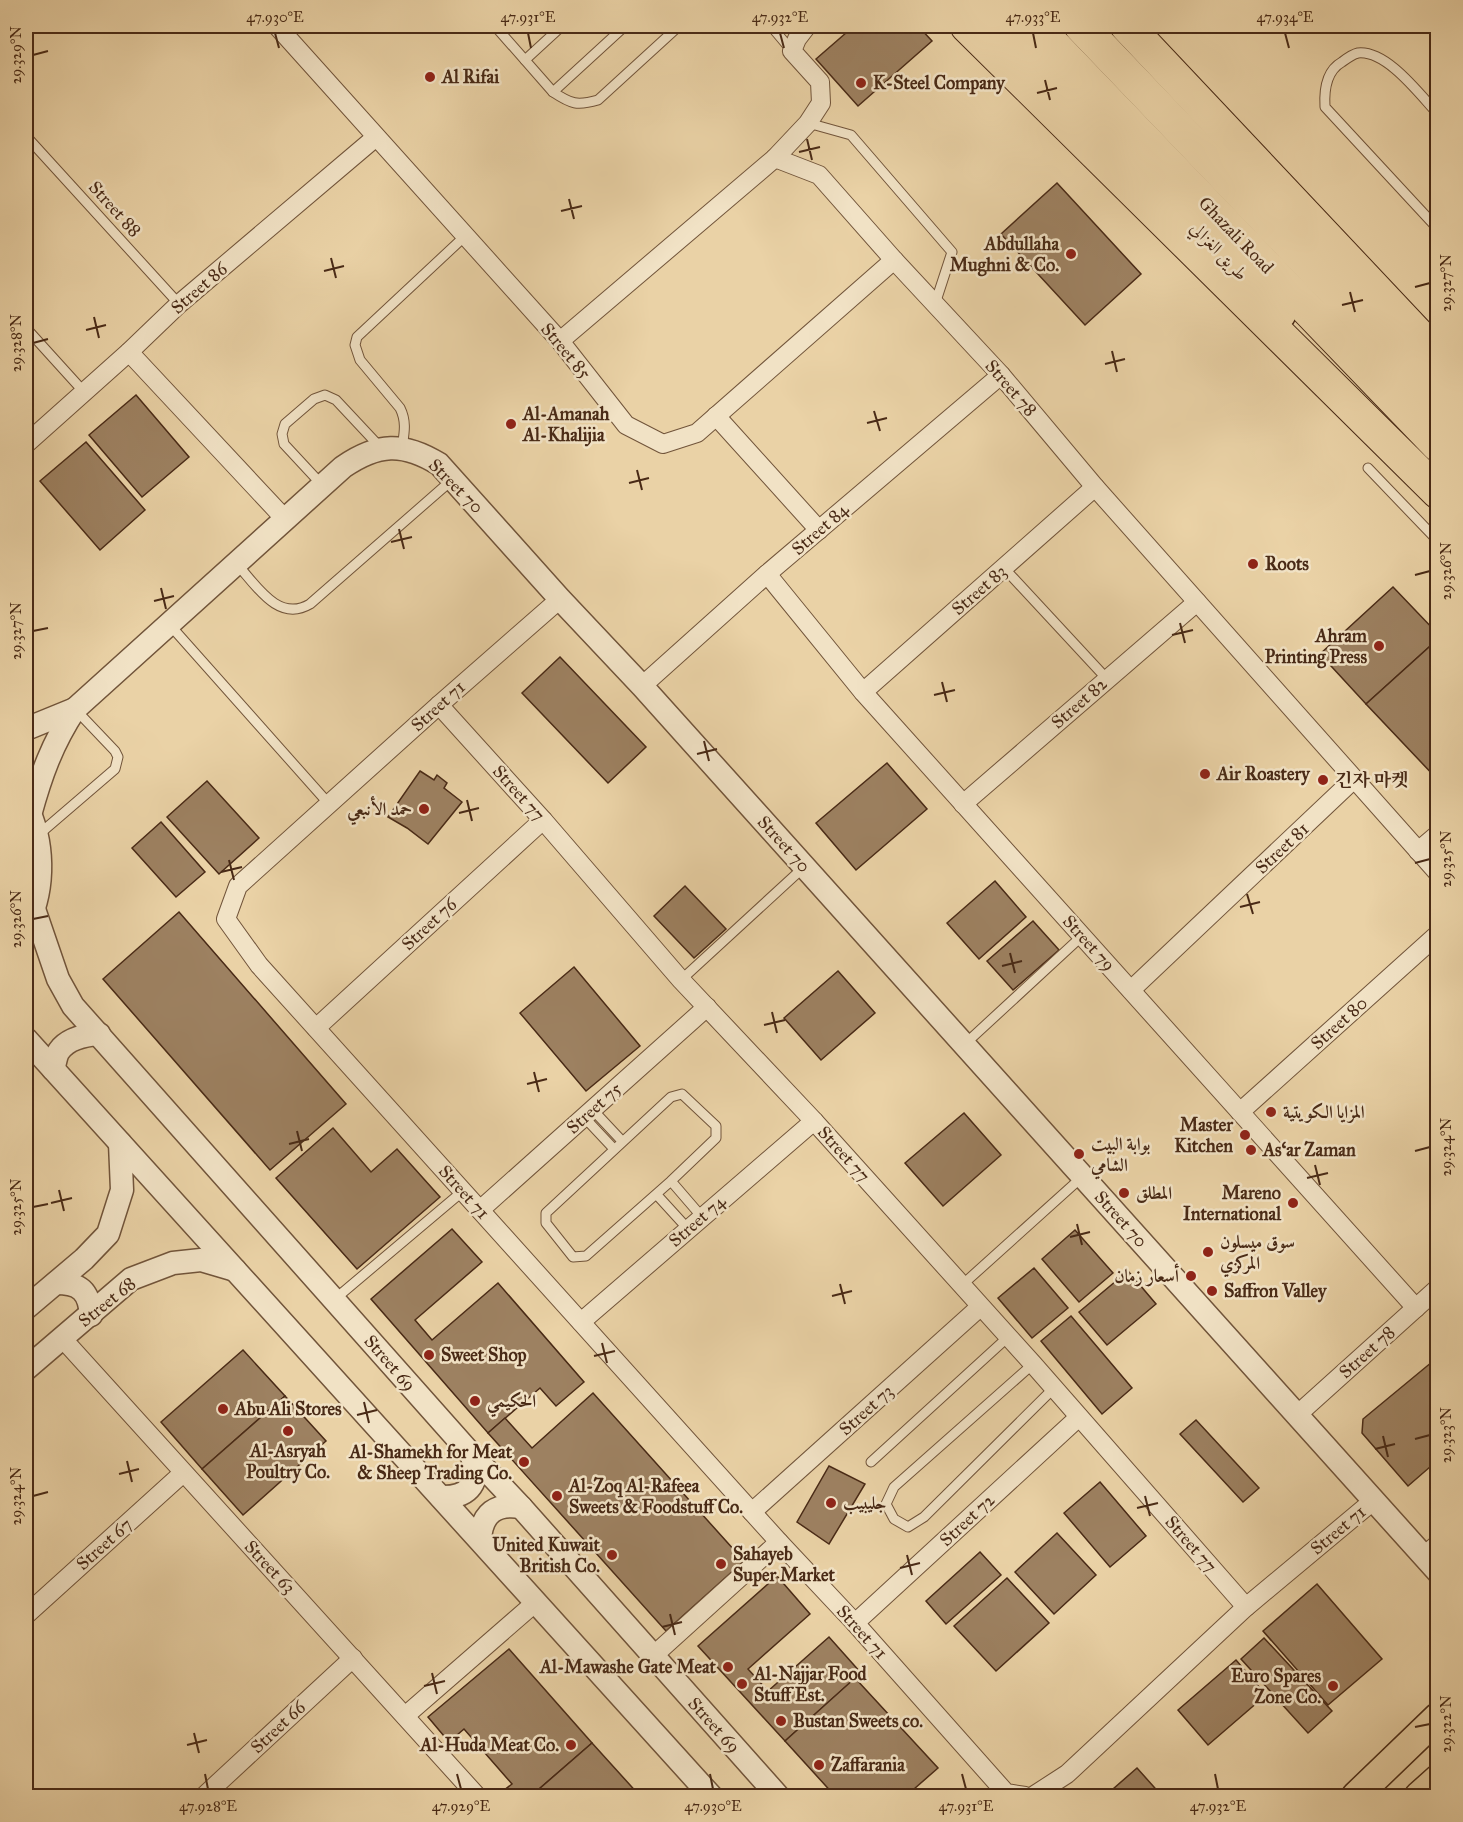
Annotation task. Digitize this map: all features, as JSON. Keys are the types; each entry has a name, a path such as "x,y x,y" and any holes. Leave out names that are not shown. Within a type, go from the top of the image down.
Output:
{"highway":[{"path":"968,26 1437,492"},
{"name":"Ghazali Road","path":"1035,26 1437,445"},
{"name":"Ghazali Road","path":"1081,26 1437,399"},
{"path":"1127,26 1437,356"}],"main road":[{"name":"طريق الغزالي","path":"1001,26 1437,476"},
{"path":"1100,26 1437,381"},
{"path":"1356,1797 1437,1716"},
{"path":"1419,1797 1437,1779"}],"street":[{"name":"Street 85","path":"277,26 560,341 626,425 663,444 697,433 894,260"},
{"path":"560,341 775,158 808,123 821,103 820,82 792,51 797,39 807,26"},
{"name":"Street 86","path":"26,444 179,304 376,137"},
{"name":"Street 78","path":"775,158 819,175 1001,375 1095,487 1437,873"},
{"path":"129,352 285,519"},
{"name":"Street 84","path":"642,686 767,574 1001,375"},
{"path":"716,416 819,530"},
{"path":"30,919 40,873 37,837 28,810 50,752 75,709 322,486 361,455 392,448"},
{"name":"Street 70","path":"392,448 422,453 439,464 453,479 642,686 1437,1572"},
{"name":"Street 83","path":"862,692 1095,487"},
{"name":"Street 79","path":"767,574 862,692 1416,1308"},
{"name":"Street 71","path":"561,599 238,886 226,919 259,965 1006,1793 1025,1797"},
{"name":"Street 82","path":"963,804 1197,602"},
{"name":"Street 77","path":"439,705 543,820 681,980 814,1121 1033,1364 1246,1607"},
{"path":"26,729 75,709"},
{"name":"Street 81","path":"1131,990 1354,779"},
{"name":"Street 76","path":"316,1028 543,820"},
{"path":"1418,851 1437,834"},
{"name":"Street 69","path":"30,919 73,1006 778,1797"},
{"name":"Street 80","path":"1240,1112 1437,934"},
{"name":"Street 75","path":"480,1210 707,1007"},
{"path":"53,1069 59,1050 72,1040 86,1035 99,1034"},
{"path":"26,1039 711,1797"},
{"name":"Street 74","path":"581,1322 814,1121"},
{"path":"26,1308 108,1234 122,1190 120,1143"},
{"name":"Street 68","path":"26,1369 131,1279 173,1263 201,1260 235,1270"},
{"path":"56,1283 70,1283 82,1289 90,1301 91,1315"},
{"name":"Street 78","path":"1297,1415 1437,1288"},
{"name":"Street 73","path":"752,1512 980,1307"},
{"name":"Street 63","path":"62,1338 477,1797"},
{"name":"Street 72","path":"855,1623 1079,1417"},
{"path":"441,1497 454,1497 466,1491 474,1480 476,1466 471,1454"},
{"name":"Street 67","path":"26,1615 183,1473"},
{"name":"Street 71","path":"1033,1797 1067,1774 1246,1607 1373,1501"},
{"path":"480,1539 481,1527 487,1516 496,1509 509,1505 521,1507"},
{"path":"653,1656 779,1542"},
{"path":"405,1716 536,1602"},
{"name":"Street 66","path":"204,1797 353,1658"}],"lane":[{"path":"495,26 553,92 563,99 581,105 598,100 679,26"},
{"path":"525,60 562,26"},
{"path":"553,92 625,26"},
{"path":"771,26 792,51"},
{"path":"1437,114 1393,67 1372,55 1357,53 1334,66 1324,91 1325,107 1437,230"},
{"path":"808,123 851,135 952,252 935,304"},
{"name":"Street 88","path":"26,136 179,304"},
{"path":"322,486 284,444 282,434 285,424 314,399 325,395 336,400 392,448 405,428 403,414 360,360 356,353 357,337 465,237"},
{"path":"26,328 84,392"},
{"path":"1368,468 1437,541"},
{"path":"236,563 271,602 290,611 301,610 453,479"},
{"path":"1004,568 1107,679"},
{"path":"169,624 329,804"},
{"path":"37,837 116,769 118,763 115,751 75,709"},
{"path":"681,980 804,867"},
{"path":"965,1045 1082,936"},
{"path":"682,1094 716,1126 716,1138 657,1195 586,1256 573,1257 546,1223 546,1213 622,1141 671,1097 682,1094"},
{"path":"588,1113 622,1141"},
{"path":"588,1113 614,1149"},
{"path":"962,1286 1083,1176"},
{"path":"671,1181 695,1223"},
{"path":"335,1299 463,1191"},
{"path":"657,1195 695,1223"},
{"path":"872,1462 1008,1337"},
{"path":"1033,1364 894,1487 886,1504 894,1519 908,1527 924,1517 1054,1388"},
{"path":"1421,1554 1437,1538"}],"building":[{"name":"K-Steel Company","path":"854,26 918,26 932,41 858,106 816,59"},
{"name":"Abdullaha Mughni & Co.","path":"1057,183 1141,274 1085,325 1001,234"},
{"path":"136,395 189,457 142,497 89,435"},
{"path":"86,442 145,510 100,550 40,481"},
{"name":"Ahram Printing Press","path":"1393,587 1438,634 1438,639 1366,704 1320,654"},
{"path":"1438,639 1438,780 1366,704"},
{"path":"560,657 646,747 608,783 522,693"},
{"path":"887,763 927,809 856,870 816,823"},
{"name":"حمد الأنبعي","path":"420,771 434,780 437,775 447,783 444,788 462,802 428,844 388,817"},
{"path":"207,781 259,838 219,874 167,817"},
{"path":"161,822 205,872 176,897 132,848"},
{"path":"995,881 1026,917 979,959 947,923"},
{"path":"685,886 726,929 694,958 654,916"},
{"path":"179,912 346,1104 270,1170 103,979"},
{"path":"1033,921 1059,950 1013,990 987,961"},
{"path":"574,967 640,1046 586,1091 520,1013"},
{"path":"838,971 875,1013 821,1060 784,1018"},
{"path":"964,1113 1001,1155 943,1206 905,1163"},
{"path":"333,1128 371,1172 397,1149 440,1197 357,1269 276,1178"},
{"path":"452,1229 482,1262 415,1320 432,1340 498,1283 584,1382 556,1406 540,1388 488,1433 371,1299"},
{"path":"1075,1230 1113,1273 1079,1302 1042,1259"},
{"path":"1034,1268 1068,1308 1032,1338 998,1298"},
{"path":"1128,1271 1156,1304 1107,1345 1079,1312"},
{"path":"1071,1316 1132,1388 1102,1414 1041,1341"},
{"name":"Abu Ali Stores","path":"243,1350 285,1396 202,1469 161,1422"},
{"path":"1438,1357 1438,1460 1408,1486 1362,1433 1363,1419"},
{"path":"593,1393 744,1561 666,1631 488,1433 505,1418 532,1448"},
{"path":"285,1396 326,1441 243,1515 202,1469"},
{"path":"1196,1420 1259,1488 1243,1502 1180,1434"},
{"name":"جليبيب","path":"829,1466 865,1484 829,1544 797,1522"},
{"path":"1100,1482 1146,1536 1110,1567 1064,1513"},
{"path":"1057,1533 1096,1575 1054,1614 1015,1572"},
{"path":"980,1552 1001,1575 946,1624 926,1601"},
{"path":"777,1576 810,1614 748,1669 768,1691 829,1637 861,1673 785,1741 698,1646"},
{"path":"1007,1578 1049,1623 996,1671 954,1626"},
{"path":"1317,1584 1382,1659 1328,1705 1263,1631"},
{"path":"1264,1638 1332,1711 1308,1733 1241,1659"},
{"path":"509,1649 592,1743 531,1796 501,1796 499,1794 512,1784 464,1729 449,1742 428,1717"},
{"path":"1236,1660 1266,1695 1208,1745 1178,1710"},
{"path":"855,1678 938,1768 906,1796 835,1796 785,1741"},
{"path":"592,1743 640,1796 531,1796"},
{"path":"1137,1768 1162,1796 1105,1796"}],"place":[{"name":"Al Rifai","path":"430,77"},
{"name":"K-Steel Company","path":"861,83"},
{"name":"Abdullaha Mughni & Co.","path":"1071,254"},
{"name":"Al-Amanah Al-Khalijia","path":"511,424"},
{"name":"Roots","path":"1253,564"},
{"name":"Ahram Printing Press","path":"1379,646"},
{"name":"Air Roastery","path":"1205,774"},
{"name":"긴자 마켓","path":"1323,780"},
{"name":"حمد الأنبعي","path":"424,809"},
{"name":"المزايا الكويتية","path":"1271,1112"},
{"name":"Master Kitchen","path":"1245,1135"},
{"name":"As‘ar Zaman","path":"1251,1150"},
{"name":"بوابة البيت الشامي","path":"1079,1154"},
{"name":"المطلق","path":"1124,1193"},
{"name":"Mareno International","path":"1293,1203"},
{"name":"سوق ميسلون المركزي","path":"1208,1252"},
{"name":"أسعار زمان","path":"1191,1276"},
{"name":"Saffron Valley","path":"1212,1291"},
{"name":"Sweet Shop","path":"429,1355"},
{"name":"الحكيمي","path":"475,1401"},
{"name":"Abu Ali Stores","path":"223,1409"},
{"name":"Al-Asryah Poultry Co.","path":"288,1431"},
{"name":"Al-Shamekh for Meat & Sheep Trading Co.","path":"524,1462"},
{"name":"Al-Zoq Al-Rafeea Sweets & Foodstuff Co.","path":"557,1496"},
{"name":"جليبيب","path":"831,1503"},
{"name":"United Kuwait British Co.","path":"612,1555"},
{"name":"Sahayeb Super Market","path":"721,1564"},
{"name":"Al-Mawashe Gate Meat","path":"728,1667"},
{"name":"Al-Najjar Food Stuff Est.","path":"742,1684"},
{"name":"Euro Spares Zone Co.","path":"1333,1686"},
{"name":"Bustan Sweets co.","path":"781,1721"},
{"name":"Al-Huda Meat Co.","path":"571,1745"},
{"name":"Zaffarania","path":"819,1765"}]}
